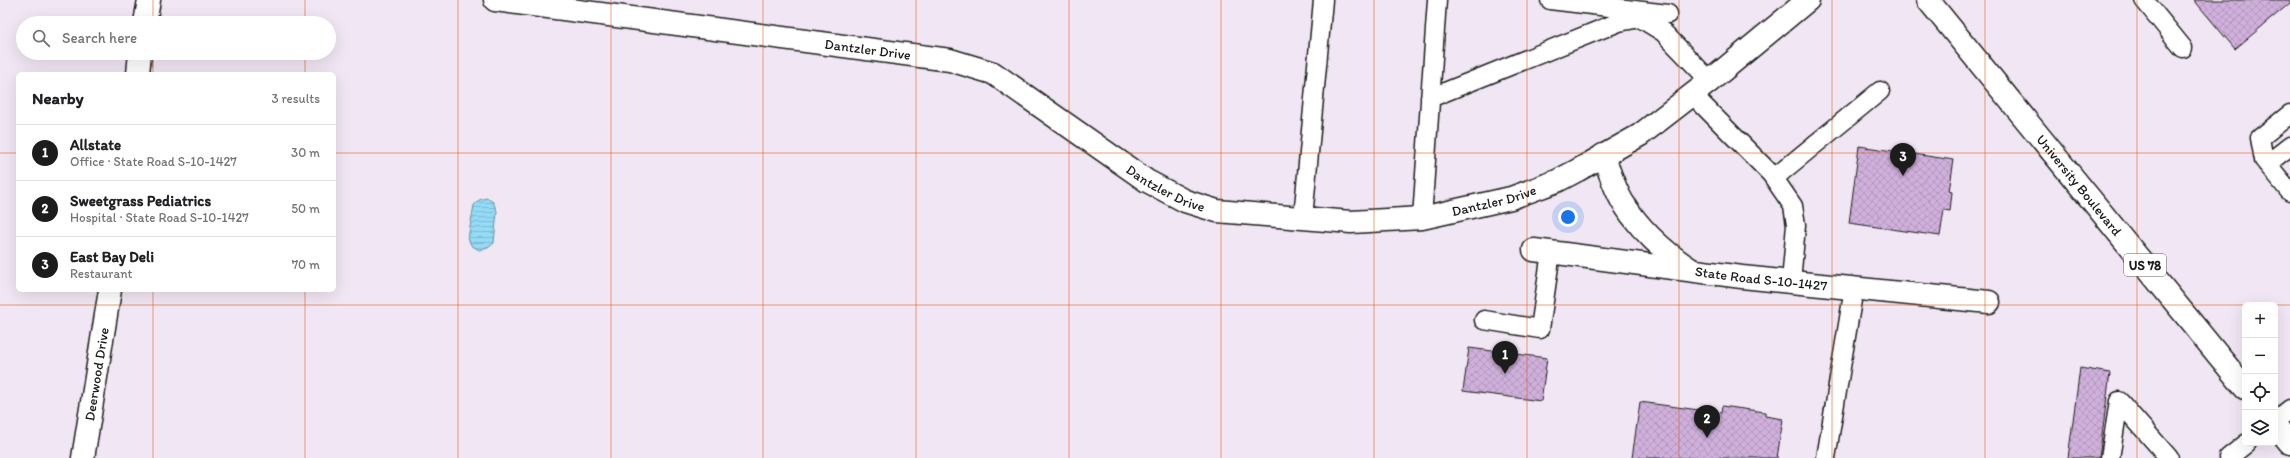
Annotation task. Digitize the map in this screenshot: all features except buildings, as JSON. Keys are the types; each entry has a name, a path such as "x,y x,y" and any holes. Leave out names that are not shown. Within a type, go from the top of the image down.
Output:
{"street":[{"path":"146,16 149,0"},
{"name":"Dantzler Drive","path":"495,0 950,60 994,73 1147,181 1185,201 1217,211 1351,222 1422,218 1511,198 1532,191 1578,170 1602,155 1640,135 1710,81 1808,0"},
{"name":"University Boulevard","path":"1928,0 2242,384"},
{"path":"138,72 139,60"},
{"path":"1602,155 1622,199 1633,216 1660,246 1692,270"},
{"name":"State Road S-10-1427","path":"1543,251 1791,282 1989,302"},
{"name":"Deerwood Drive","path":"83,458 110,292"},
{"path":"2278,429 2290,443"}],"lane":[{"path":"1303,218 1322,0"},
{"path":"1422,218 1437,0"},
{"path":"1550,0 1670,7 1663,32"},
{"path":"2144,0 2183,48"},
{"path":"1430,98 1619,22 1640,18 1663,32 1710,81"},
{"path":"1774,178 1880,91"},
{"path":"1692,94 1774,178 1793,206 1796,226 1791,282"},
{"path":"2290,114 2260,138 2264,160 2290,192"},
{"path":"2267,164 2290,146"},
{"path":"1484,320 1540,329 1543,251"},
{"path":"1826,458 1854,288"},
{"path":"2110,458 2119,401 2169,458"},
{"path":"2278,419 2290,409"},
{"path":"2228,458 2243,446"}],"water":[{"path":"487,198 493,202 497,211 494,243 488,248 479,250 471,245 468,238 474,205 479,200"}],"place":[{"name":"East Bay Deli","path":"1903,176"},
{"name":"Allstate","path":"1505,374"},
{"name":"Sweetgrass Pediatrics","path":"1707,438"}]}
